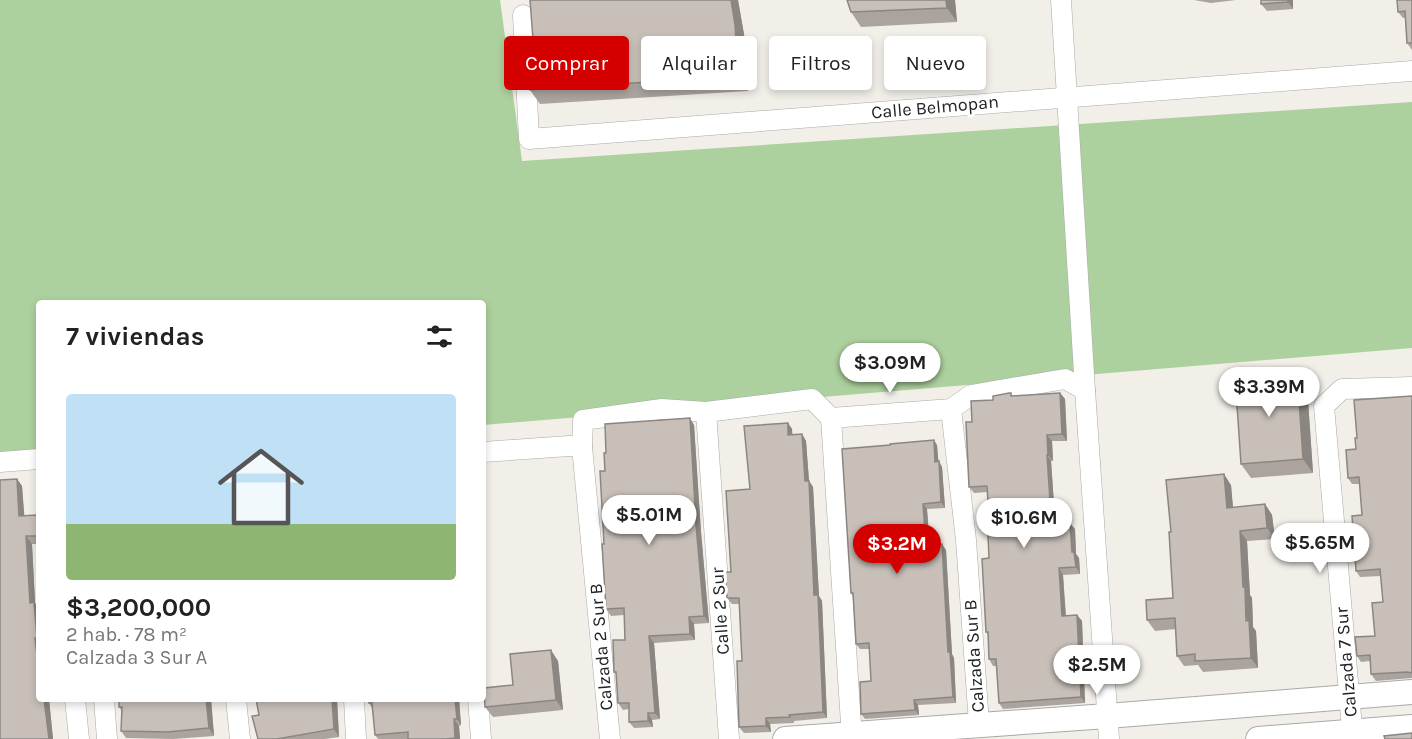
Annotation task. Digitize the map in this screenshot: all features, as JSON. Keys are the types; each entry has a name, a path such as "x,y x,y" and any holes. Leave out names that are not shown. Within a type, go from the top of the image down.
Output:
{"street":[{"path":"1061,0 1108,728"},
{"name":"Calle Belmopan","path":"523,15 529,139 1412,71"},
{"path":"831,418 951,409 971,395 1065,379 1085,390"},
{"name":"Calzada 7 Sur","path":"1352,735 1324,406 1342,389 1412,387"},
{"path":"706,412 812,399 831,418 851,736"},
{"name":"Calzada 2 Sur B","path":"610,739 582,447 583,420 662,409 706,412"},
{"name":"Calzada Sur B","path":"951,409 966,540 979,724"},
{"name":"Calle 2 Sur","path":"706,412 729,739"},
{"path":"486,452 582,447"},
{"path":"0,462 36,459"},
{"path":"785,739 851,736 979,724 1108,728 1349,696 1412,692"},
{"path":"75,702 79,739"},
{"path":"104,702 107,739"},
{"path":"236,702 240,739"},
{"path":"354,702 356,739"},
{"path":"478,702 481,739"},
{"path":"1258,739 1352,735 1412,728"}],"green space":[{"path":"0,0 500,0 505,36 504,90 512,90 522,161 1412,102 1412,348 486,425 486,300 36,300 36,462 0,466"}],"building":[{"path":"530,0 731,0 736,36 641,36 641,83 629,83 629,36 533,36"},
{"path":"847,0 946,0 947,8 851,12"},
{"path":"1261,0 1288,0 1288,2 1261,4"},
{"path":"1397,0 1412,0 1412,43 1407,43 1405,11 1398,12"},
{"path":"1297,371 1303,459 1241,464 1235,376"},
{"path":"1011,393 1011,396 1060,393 1062,434 1047,435 1050,501 1052,501 1053,524 1070,523 1072,552 1074,552 1076,567 1059,568 1062,616 1077,615 1081,697 999,703 996,659 989,659 988,632 986,632 982,559 989,558 987,486 969,487 966,422 972,422 971,401 993,400 993,396"},
{"path":"1412,396 1412,673 1371,674 1370,655 1357,656 1355,637 1375,636 1372,603 1383,602 1380,569 1356,571 1352,516 1362,515 1359,477 1348,478 1346,450 1356,449 1354,400"},
{"path":"690,418 704,616 689,617 690,634 649,636 655,713 648,713 648,721 629,722 629,703 618,703 616,672 614,672 613,640 625,640 624,608 606,609 600,471 605,471 605,424"},
{"path":"788,423 788,435 802,434 805,481 809,481 814,595 818,595 823,712 766,718 766,726 739,727 737,661 742,661 739,598 727,598 725,572 731,572 726,491 750,489 744,426"},
{"path":"934,440 935,462 939,461 941,502 923,504 926,545 942,544 953,697 914,700 915,710 861,714 860,682 871,681 869,643 856,644 842,449"},
{"path":"1224,474 1227,508 1265,504 1267,528 1240,531 1243,587 1245,587 1246,621 1249,620 1251,658 1195,661 1195,654 1177,656 1175,618 1147,620 1146,600 1173,598 1169,532 1171,532 1166,480"},
{"path":"17,479 19,516 36,515 36,536 26,536 30,603 34,602 36,626 36,702 44,702 49,739 0,739 0,480"},
{"path":"551,650 556,700 485,707 486,688 513,685 510,654"},
{"path":"119,702 206,702 209,728 167,732 121,731 122,707 119,707"},
{"path":"257,702 332,702 334,729 277,739 258,739 252,716 259,715"},
{"path":"455,702 457,719 454,719 455,738 408,739 408,732 375,735 372,703 369,703"},
{"path":"1412,733 1412,739 1385,739 1384,736"}]}
